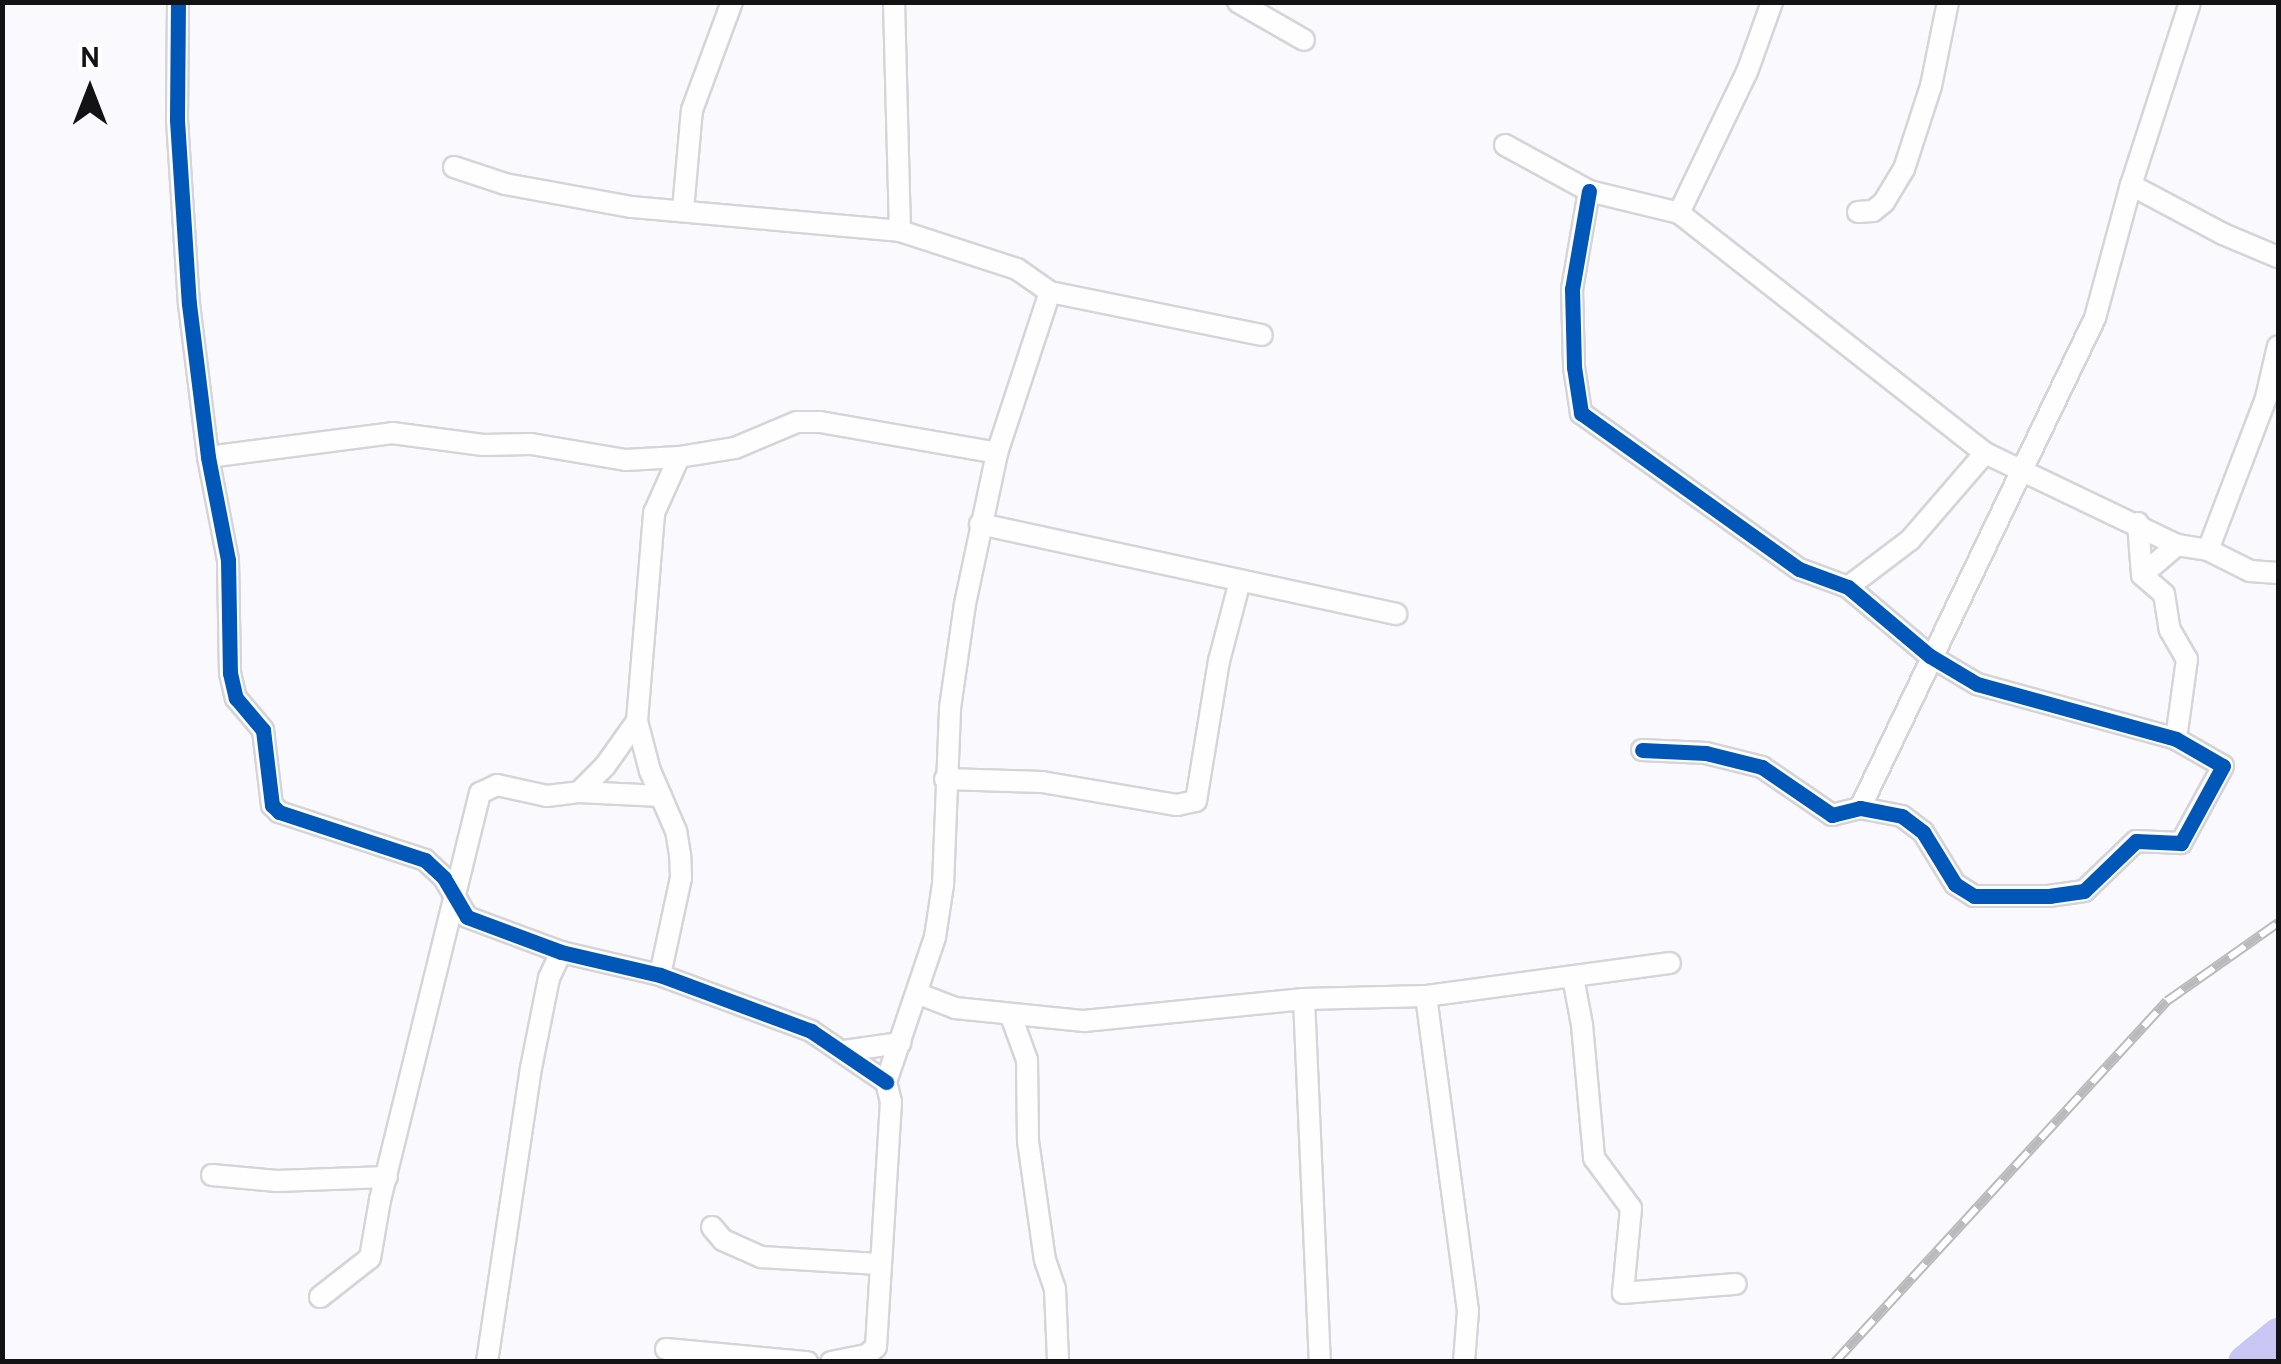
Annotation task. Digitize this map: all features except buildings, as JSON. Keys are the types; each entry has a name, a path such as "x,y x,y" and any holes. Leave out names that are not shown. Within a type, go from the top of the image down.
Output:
{"street":[{"path":"178,2 177,120 188,285 208,458 228,560 230,673 236,698 263,730 272,805 279,812 425,860 444,878 454,901 467,916 561,952 660,975 811,1031 886,1082"},
{"path":"683,210 692,110 732,2"},
{"path":"894,2 900,231"},
{"path":"1238,2 1304,40"},
{"path":"1679,213 1747,72 1772,2"},
{"path":"1858,212 1873,211 1884,202 1904,169 1932,86 1948,2"},
{"path":"1860,808 2095,318 2131,185 2190,2"},
{"path":"1506,144 1589,191 1679,213 1985,453 2177,545 2208,550 2232,565 2278,574"},
{"path":"454,166 505,184 632,207 900,231 1017,269 1050,292 1262,335"},
{"path":"2131,185 2224,234 2278,257"},
{"path":"1589,191 1572,289 1574,367 1581,413 1798,569 1848,587 1930,656 1977,684 2176,739 2223,766 2181,843 2136,841 2084,891 2050,896 1974,896 1955,884 1923,832 1902,816 1860,808 1843,815 1822,812 1762,767 1706,753 1642,750"},
{"path":"831,1362 868,1356 876,1347 891,1102 886,1082 919,994 935,937 943,886 950,708 980,524 997,453 1050,292"},
{"path":"2208,550 2266,398 2278,346"},
{"path":"208,458 392,433 418,433 483,446 531,444 626,460 679,457 734,448 797,422 820,422 997,453"},
{"path":"1848,587 1910,540 1985,453"},
{"path":"660,975 681,878 676,831 637,721 654,513 679,457"},
{"path":"2138,523 2142,575 2164,594 2170,630 2187,659 2176,739"},
{"path":"980,524 1396,614"},
{"path":"2142,575 2177,545"},
{"path":"945,778 1042,782 1177,805 1196,801 1220,661 1240,581"},
{"path":"579,792 605,766 637,721"},
{"path":"320,1297 370,1258 480,793 497,785 547,796 579,792 661,796"},
{"path":"487,1362 531,1068 549,978 561,952"},
{"path":"919,994 955,1008 1084,1021 1304,999 1426,996 1670,963"},
{"path":"1573,977 1582,1025 1594,1158 1631,1208 1624,1293 1736,1284"},
{"path":"1426,996 1468,1311 1464,1362"},
{"path":"1304,999 1320,1362"},
{"path":"1011,1016 1027,1060 1028,1141 1045,1260 1057,1306 1058,1362"},
{"path":"844,1052 900,1042"},
{"path":"212,1175 276,1181 387,1177"},
{"path":"712,1227 724,1240 760,1257 880,1264"},
{"path":"666,1349 808,1362"}],"waterway":[{"path":"2245,1362 2278,1335"}],"railway":[{"path":"1835,1362 2167,1001 2278,923"}],"cycle path":[{"path":"178,2 177,120 189,304 208,457 228,560 230,673 236,698 263,730 272,805 279,812 425,860 444,878 467,917 561,952 660,975 811,1031 886,1082"},
{"path":"1589,191 1572,289 1574,367 1581,413 1799,569 1848,587 1930,656 1977,684 2176,739 2223,766 2181,843 2136,841 2084,891 2050,896 1974,896 1955,884 1923,832 1902,816 1860,808 1832,815 1762,767 1706,753 1642,750"}]}
